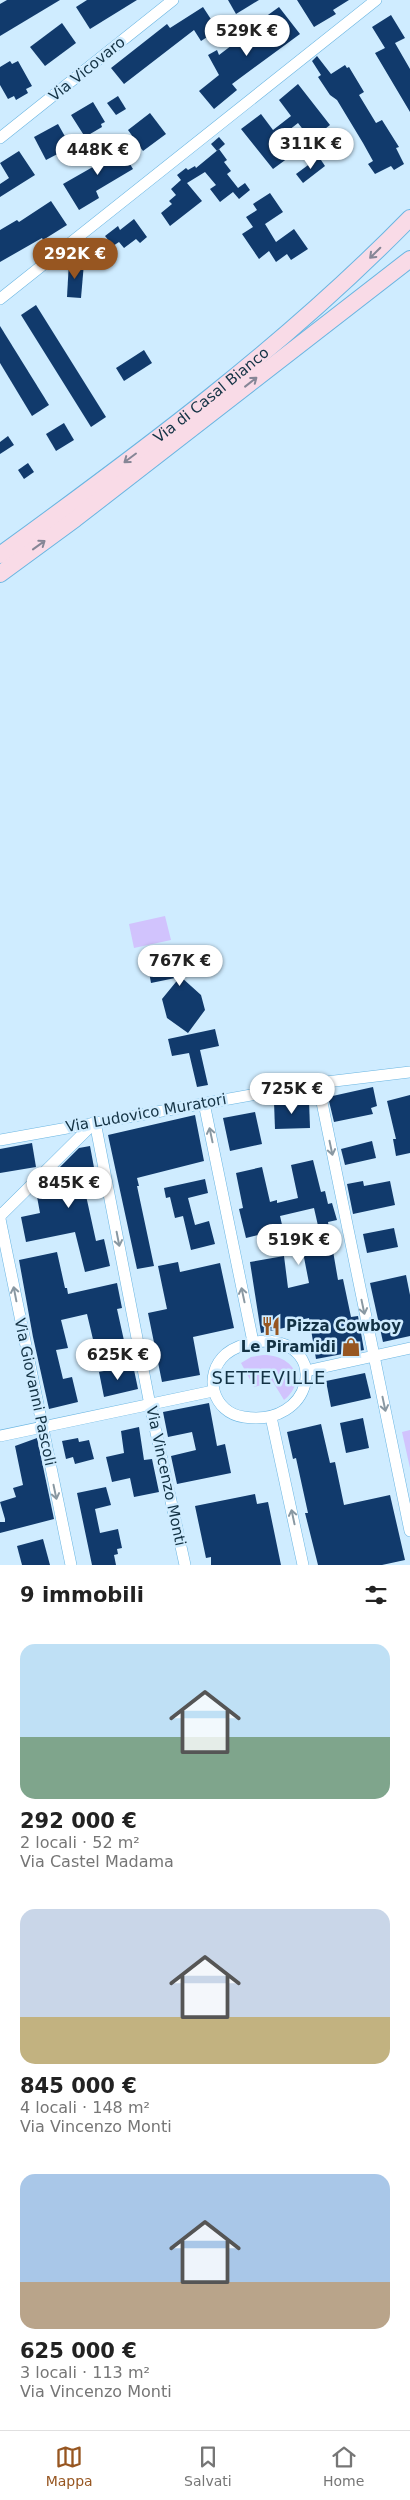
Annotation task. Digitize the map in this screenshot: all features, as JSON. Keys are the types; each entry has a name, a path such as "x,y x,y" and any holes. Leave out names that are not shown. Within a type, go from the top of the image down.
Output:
{"main road":[{"name":"Via di Casal Bianco","path":"0,555 143,448 244,369 334,291 410,218"},
{"name":"Via di Casal Bianco","path":"0,574 82,513 410,259"}],"street":[{"name":"Via Vicovaro","path":"0,138 173,0"},
{"path":"0,299 376,0"},
{"name":"Via Ludovico Muratori","path":"0,1140 318,1083 410,1072"},
{"path":"318,1083 410,1531"},
{"path":"204,1103 253,1342"},
{"name":"Via Giovanni Pascoli","path":"71,1565 0,1218 95,1122"},
{"name":"Via Vincenzo Monti","path":"95,1122 150,1405 185,1565"},
{"path":"273,1341 287,1345 300,1356 306,1371 305,1384 299,1399 288,1410 271,1417 251,1418 234,1414 220,1405 213,1391 214,1374 221,1359 234,1349 253,1342 273,1341"},
{"path":"306,1371 410,1348"},
{"path":"0,1436 213,1391"},
{"path":"271,1417 303,1565"}],"shaded area":[{"path":"165,916 171,940 134,948 129,924"},
{"path":"263,1355 282,1359 294,1370 295,1384 284,1400 273,1382 254,1387 241,1363 251,1357"},
{"path":"410,1430 410,1468 402,1432"}],"building":[{"path":"7,0 60,0 0,36 0,4"},
{"path":"87,0 137,0 90,29 76,7"},
{"path":"228,0 259,0 236,14"},
{"path":"297,0 349,0 333,10 336,14 314,27"},
{"path":"203,7 218,30 201,41 194,30 124,84 111,68 167,24 170,28"},
{"path":"279,7 300,34 232,84 237,90 214,109 199,91 219,75 208,55 217,50 219,55 244,36 249,44 268,29 261,20"},
{"path":"391,15 405,38 395,43 410,69 410,112 375,53 385,48 372,27"},
{"path":"62,23 76,43 45,66 30,47"},
{"path":"317,56 331,74 345,65 347,68 349,67 364,92 359,95 376,123 382,120 399,147 396,148 404,164 394,170 391,166 375,174 368,164 373,161 363,143 337,100 330,95 318,77 321,75 312,61"},
{"path":"10,61 12,64 18,61 32,86 26,89 28,93 16,100 14,96 8,99 0,85 0,67"},
{"path":"298,84 330,125 311,140 298,123 279,138 292,155 273,169 241,129 261,114 273,130 291,116 279,100"},
{"path":"118,96 126,109 116,115 107,103"},
{"path":"93,102 105,122 101,124 102,127 85,137 71,115"},
{"path":"150,113 166,134 143,151 128,130"},
{"path":"58,124 71,147 46,160 34,137"},
{"path":"219,137 225,144 217,151 211,144"},
{"path":"117,143 133,169 96,191 99,198 79,210 63,184 98,164 94,157"},
{"path":"219,149 227,160 224,162 231,171 227,174 238,188 245,183 250,190 239,199 233,192 220,202 210,189 216,185 205,172 187,183 202,201 170,226 161,213 172,204 169,201 176,195 171,189 181,180 177,175 186,168 188,170 195,166 196,168"},
{"path":"19,151 35,175 0,197 0,184 9,178 0,163"},
{"path":"319,157 325,166 303,183 296,174"},
{"path":"270,193 283,212 265,224 276,242 294,229 308,249 291,260 287,254 276,262 269,251 259,259 242,234 253,227 246,217 257,210 253,204"},
{"path":"51,201 67,225 43,240 42,238 0,262 0,230 17,220 19,222"},
{"path":"134,219 147,237 140,243 136,239 124,248 119,242 113,246 105,236 118,226 120,230"},
{"path":"69,261 84,263 81,298 67,297"},
{"path":"36,305 106,417 91,427 21,315"},
{"path":"0,326 49,405 32,416 0,363"},
{"path":"144,350 152,363 124,381 116,368"},
{"path":"64,423 74,440 56,451 46,434"},
{"path":"8,436 14,445 0,454 0,442"},
{"path":"28,463 34,472 24,479 18,470"},
{"path":"202,949 206,971 181,977 201,995 205,1010 188,1033 167,1018 162,999 180,977 151,983 147,961"},
{"path":"215,1029 219,1046 200,1050 208,1085 197,1087 189,1053 172,1056 168,1039"},
{"path":"373,1087 377,1106 371,1108 373,1114 334,1122 328,1097"},
{"path":"410,1095 410,1153 396,1156 393,1139 396,1139 387,1101"},
{"path":"309,1100 310,1128 275,1129 274,1102"},
{"path":"255,1112 262,1144 230,1151 223,1118"},
{"path":"195,1115 204,1161 137,1178 139,1186 137,1186 154,1266 137,1269 108,1135"},
{"path":"372,1141 376,1158 345,1165 341,1149"},
{"path":"32,1143 36,1167 0,1173 0,1149"},
{"path":"90,1146 98,1189 85,1191 96,1241 104,1239 110,1266 85,1272 75,1232 26,1242 21,1217 40,1213 36,1191 79,1148"},
{"path":"313,1160 321,1192 325,1191 328,1204 332,1203 337,1220 328,1222 338,1280 343,1279 351,1317 358,1316 364,1350 316,1359 309,1318 287,1323 288,1327 261,1333 250,1262 284,1256 288,1288 309,1283 301,1242 321,1239 314,1208 280,1216 283,1229 246,1238 239,1209 243,1208 236,1173 262,1167 270,1202 277,1200 277,1203 298,1198 291,1165"},
{"path":"205,1179 208,1193 188,1198 195,1225 209,1221 215,1244 191,1250 183,1216 175,1218 170,1197 166,1198 164,1188"},
{"path":"363,1181 364,1186 390,1181 395,1205 353,1214 347,1184"},
{"path":"394,1228 398,1247 367,1253 363,1234"},
{"path":"57,1252 68,1294 117,1283 122,1308 117,1309 125,1345 96,1352 87,1314 61,1320 68,1348 56,1350 63,1379 72,1377 78,1402 49,1409 19,1260"},
{"path":"178,1262 180,1272 220,1263 234,1328 193,1337 200,1375 162,1382 148,1313 167,1309 158,1266"},
{"path":"406,1275 410,1295 410,1336 383,1342 370,1283"},
{"path":"133,1365 138,1389 104,1397 99,1372"},
{"path":"365,1373 371,1398 331,1407 326,1381"},
{"path":"209,1403 217,1446 225,1444 231,1473 177,1484 171,1456 196,1450 192,1432 168,1437 163,1412"},
{"path":"363,1418 369,1448 346,1453 340,1423"},
{"path":"321,1424 330,1463 335,1462 344,1505 390,1495 405,1560 382,1565 318,1565 305,1513 308,1513 296,1458 293,1459 287,1432"},
{"path":"139,1427 144,1460 152,1459 159,1492 134,1497 130,1478 112,1482 106,1457 124,1453 121,1431"},
{"path":"37,1438 54,1519 0,1533 0,1522 5,1522 5,1519 0,1502 16,1497 13,1488 23,1485 15,1446"},
{"path":"78,1438 79,1442 89,1440 94,1459 75,1464 73,1457 66,1459 62,1441"},
{"path":"106,1487 111,1505 95,1509 100,1533 118,1529 122,1548 117,1549 118,1554 114,1555 116,1565 92,1565 77,1493"},
{"path":"255,1494 257,1504 268,1502 281,1565 211,1565 211,1557 206,1558 195,1506"},
{"path":"43,1539 50,1565 22,1565 17,1546"}],"place":[{"name":"Pizza Cowboy","path":"271,1326"},
{"name":"Le Piramidi","path":"351,1347"}],"district":[{"name":"SETTEVILLE","path":"269,1377"}]}
